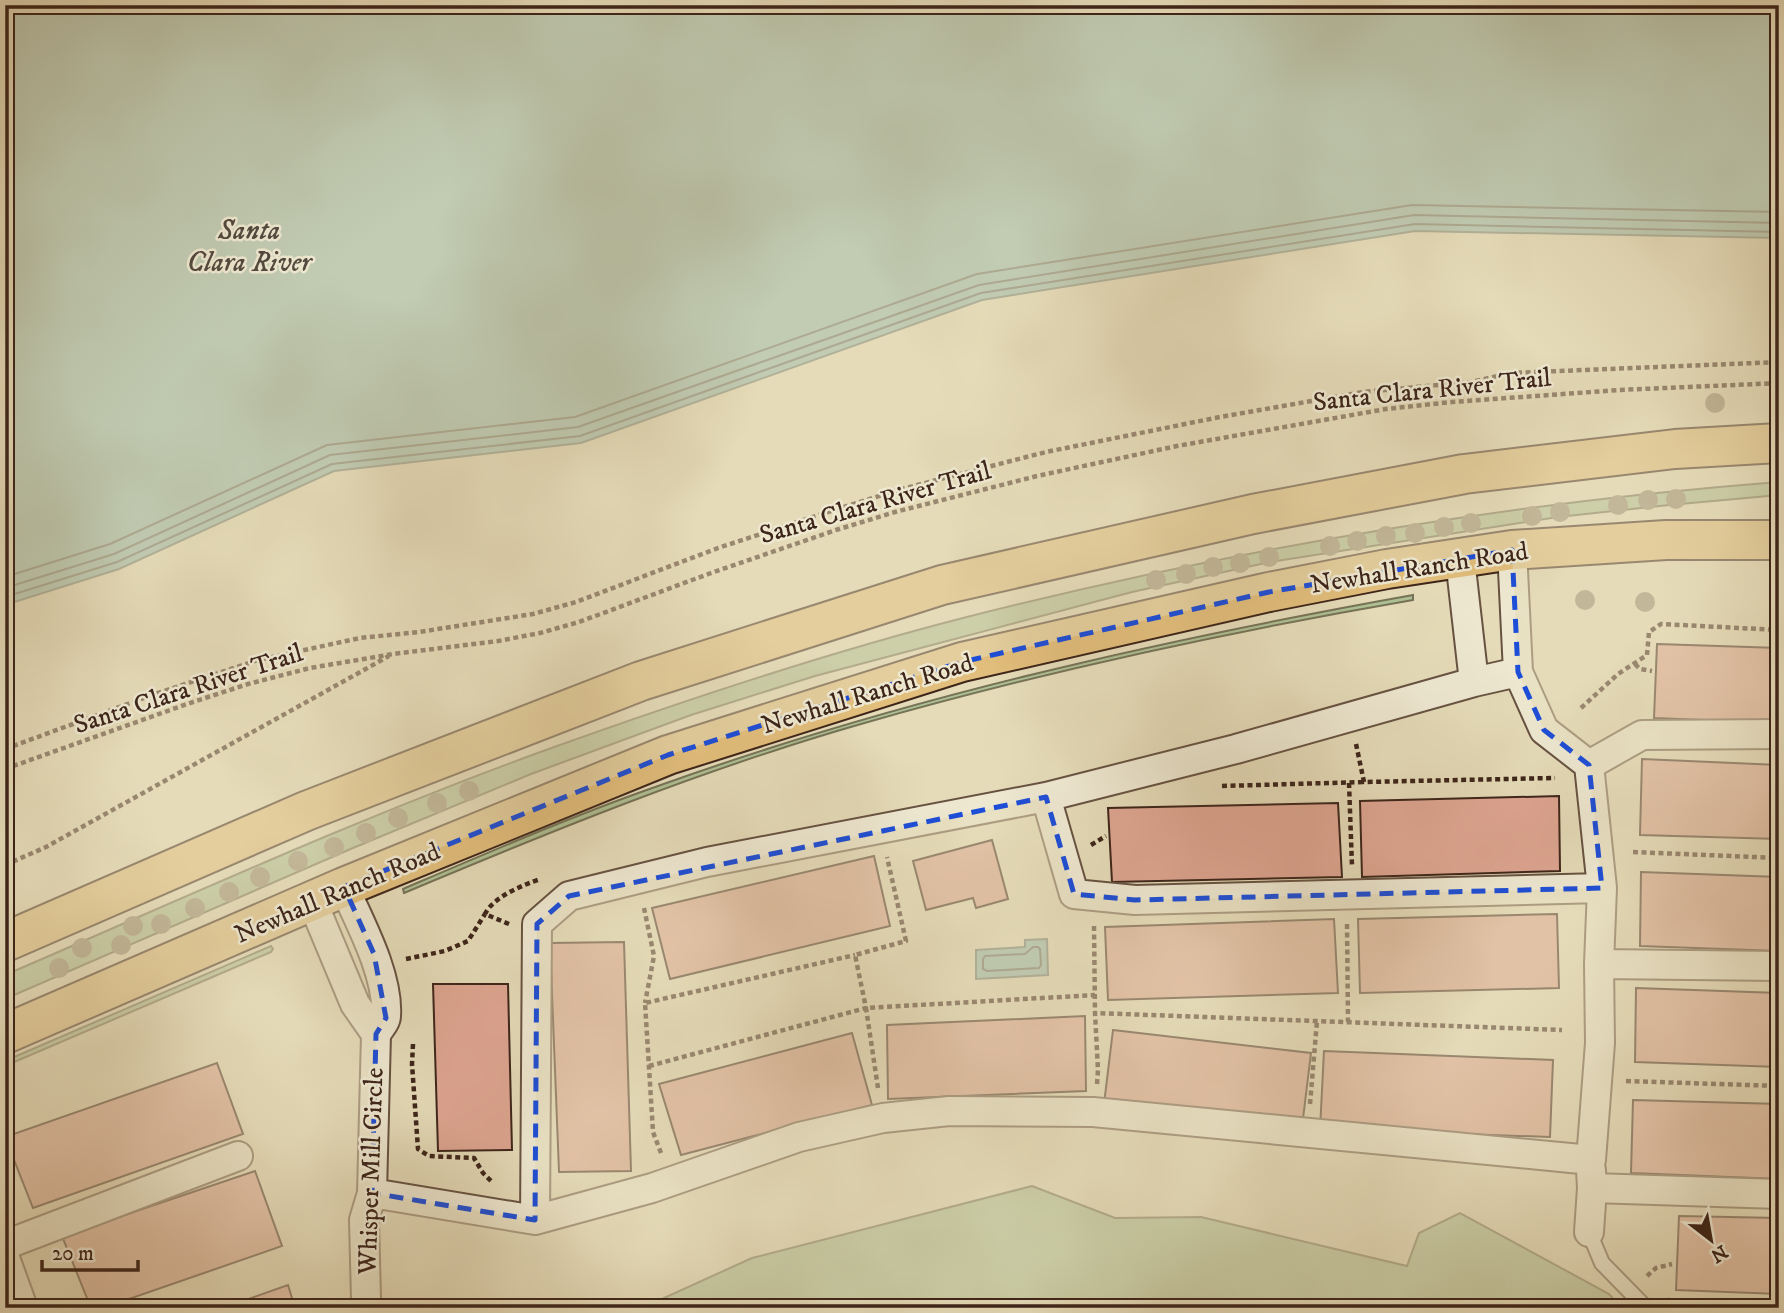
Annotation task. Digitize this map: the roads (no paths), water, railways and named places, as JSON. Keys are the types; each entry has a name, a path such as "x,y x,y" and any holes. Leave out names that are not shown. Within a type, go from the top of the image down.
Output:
{"main road":[{"path":"5,942 306,811 641,681 942,585 1253,514 1464,474 1675,449 1779,443"},
{"name":"Newhall Ranch Road","path":"5,1034 328,894 668,755 962,662 1269,592 1387,569 1512,550 1666,540 1779,540"}],"street":[{"path":"1512,550 1518,673 1544,730 1589,765 1602,888 1600,1043 1591,1160 1589,1233"},
{"path":"1460,559 1474,682"},
{"path":"535,1220 537,924 569,896 707,862 1046,797 1236,749 1474,682 1518,673"},
{"path":"1589,765 1642,735 1779,734"},
{"path":"1046,797 1074,894 1135,900 1602,888"},
{"name":"Whisper Mill Circle","path":"328,894 355,1004 376,1034 372,1193 364,1220 368,1308"},
{"path":"1599,964 1779,966"},
{"path":"372,1193 535,1220 652,1188 799,1137 883,1118 949,1111 1093,1112 1591,1160"},
{"path":"5,1245 237,1156"},
{"path":"1592,1188 1779,1194"},
{"path":"5,1258 23,1308"}],"lane":[{"path":"1589,1233 1602,1263 1646,1308"}],"water":[{"name":"Santa Clara River","path":"5,5 1779,5 1779,238 1415,231 982,300 581,443 334,471 119,569 5,605"},
{"path":"1047,939 1048,975 976,979 976,950 1025,947 1025,940"}]}
